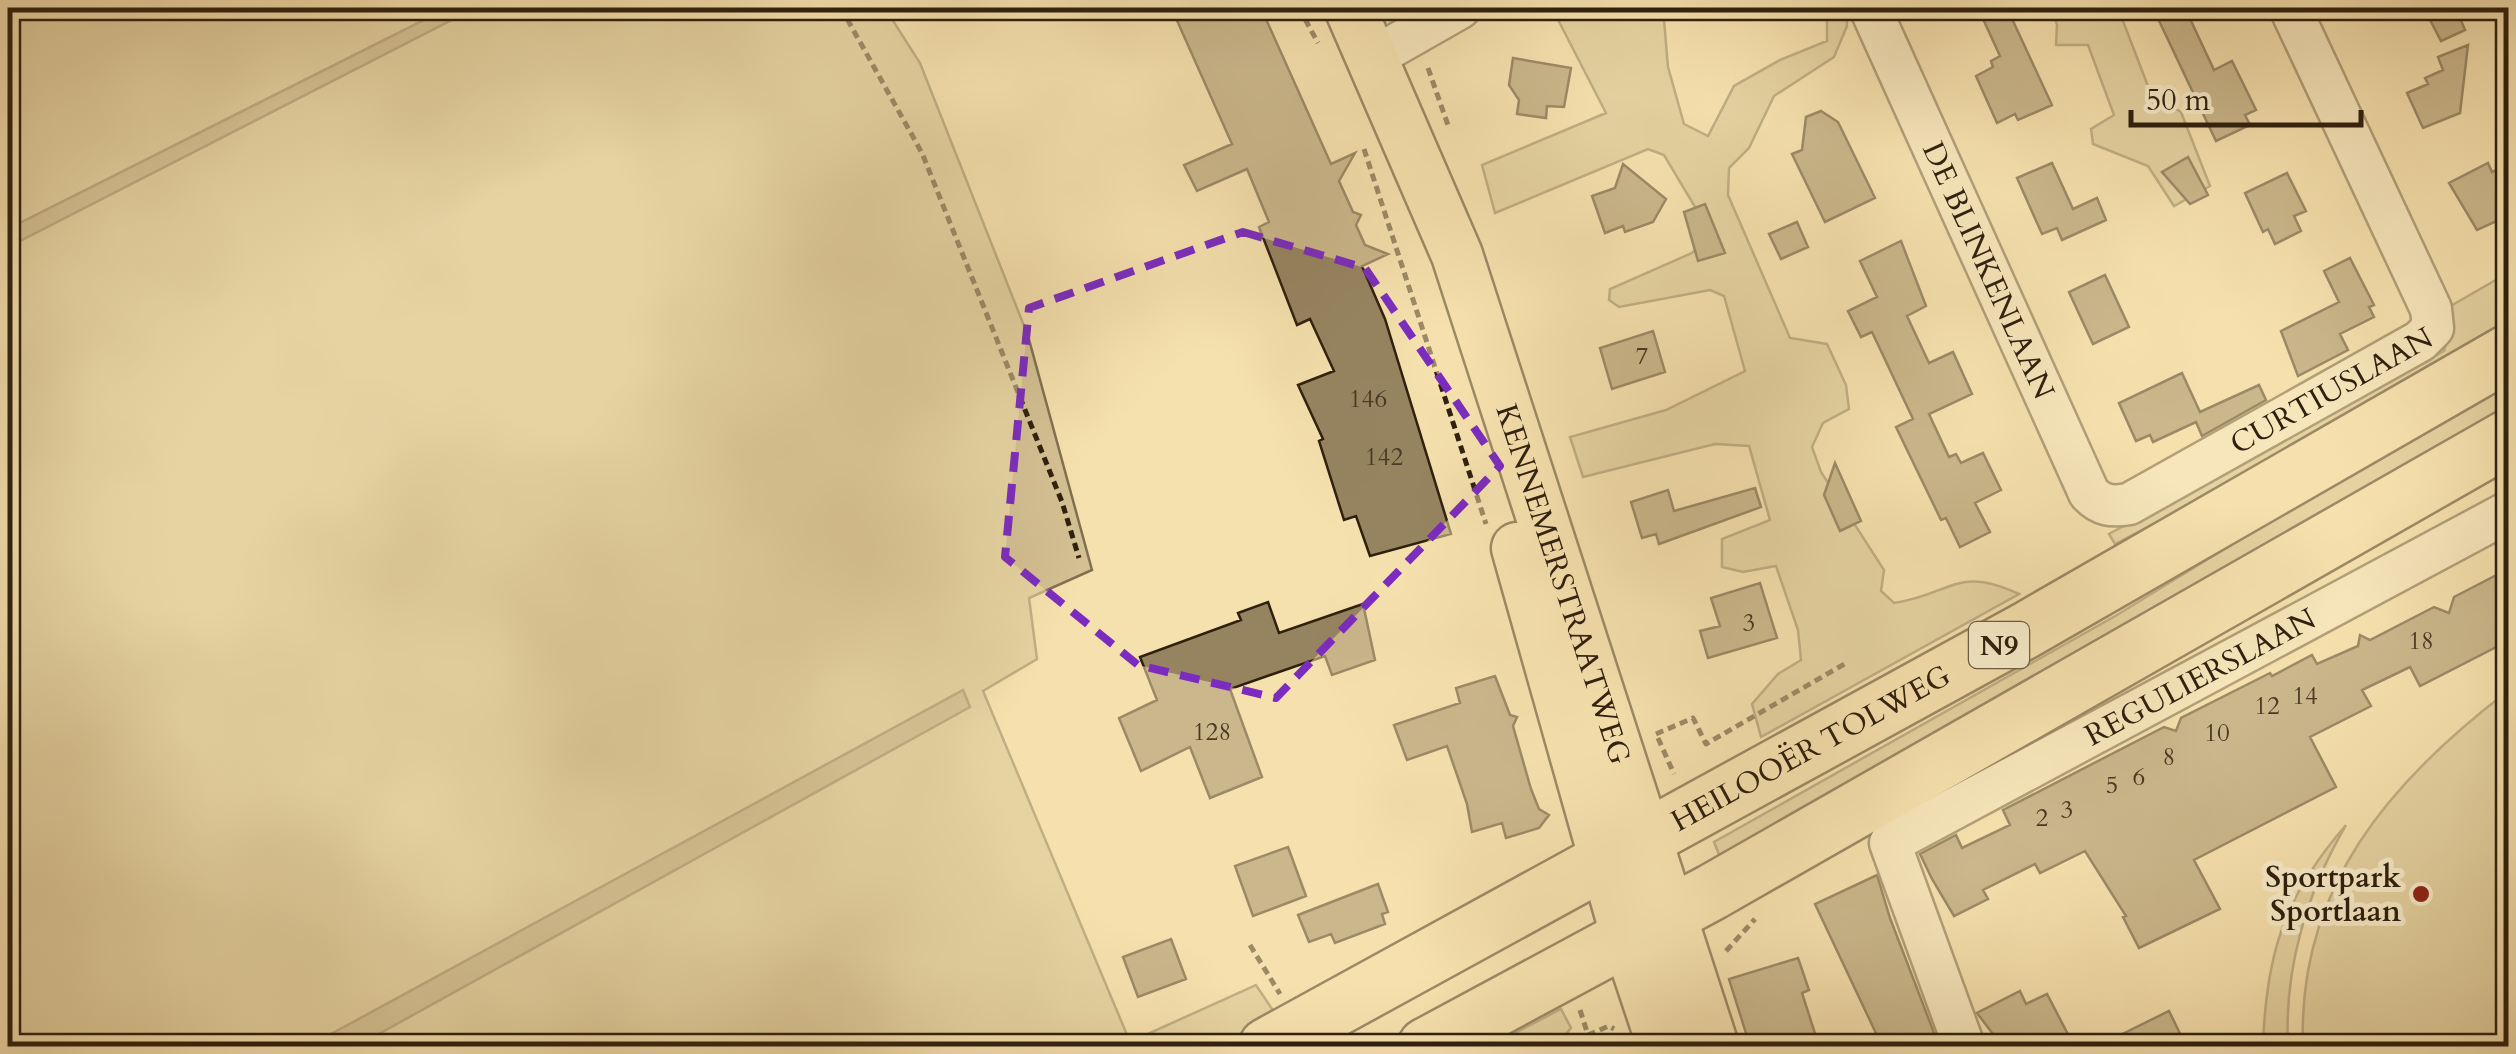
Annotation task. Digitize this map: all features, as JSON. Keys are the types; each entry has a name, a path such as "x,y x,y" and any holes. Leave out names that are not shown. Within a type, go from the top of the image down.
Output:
{"highway":[{"name":"HEILOOËR TOLWEG","path":"1275,1022 1626,851 2046,619 2508,353"},
{"name":"N9","path":"1426,1046 1648,926 2508,438"}],"main road":[{"name":"KENNEMERSTRAATWEG","path":"1350,8 1374,57 1381,131 1457,255 1648,926 1663,1046"},
{"name":"KENNEMERSTRAATWEG","path":"1648,926 1713,1046"}],"street":[{"path":"1374,57 1460,8"},
{"name":"DE BLINKENLAAN","path":"1870,8 2089,493 2104,505 2128,504"},
{"name":"CURTIUSLAAN","path":"2128,504 2420,341 2432,328 2431,310 2290,8"},
{"name":"REGULIERSLAAN","path":"1964,1046 1890,843 2508,512"}],"path":[{"path":"841,8 922,153 1062,502 1079,558"},
{"path":"1381,131 1421,332"},
{"path":"1656,734 1693,718 1706,744 1848,662"},
{"path":"1250,946 1275,1022"},
{"path":"1564,1046 1588,1035"}],"highlighted area":[{"path":"1243,232 1365,268 1500,466 1276,698 1138,665 1005,557 1029,308"}],"shaded area":[{"path":"8,8 448,8 8,229"},
{"path":"448,8 475,8 8,247 8,229"},
{"path":"475,8 885,8 920,63 1028,336 1092,570 1029,598 1037,659 983,691 1130,1042 1256,985 1278,1018 1225,1046 8,1046 8,247"},
{"path":"1552,8 1663,8 1668,67 1684,124 1708,136 1734,86 1780,60 1827,41 1827,8 1847,8 1847,26 1834,57 1774,96 1749,148 1729,168 1728,195 1790,338 1827,344 1846,385 1849,409 1823,423 1812,447 1821,472 1884,570 1881,591 1894,603 1967,582 1981,582 2019,594 1761,737 1752,704 1778,674 1801,660 1798,630 1776,566 1743,572 1722,567 1722,539 1770,520 1749,446 1715,444 1583,477 1570,437 1666,410 1745,371 1724,296 1710,290 1619,307 1609,300 1610,289 1692,253 1705,240 1704,222 1664,155 1648,149 1495,213 1482,165 1606,113"},
{"path":"2052,8 2118,8 2151,94 2181,112 2210,186 2174,206 2148,166 2093,144 2091,129 2114,115 2088,45 2056,45 2057,25"},
{"path":"2508,273 2508,330 2360,418 2115,544 2109,534 2444,351 2450,332 2442,311"},
{"path":"2508,375 2508,417 1722,862 1714,842 2117,615"},
{"path":"963,690 970,707 357,1046 309,1046"},
{"name":"Sportpark Sportlaan","path":"2508,691 2508,1046 2303,1046 2305,989 2316,937 2334,888 2359,843 2425,762"},
{"path":"2346,825 2320,877 2301,931 2290,988 2288,1046 2263,1046 2269,982 2283,927 2308,876"},
{"path":"1561,1009 1571,1028 1555,1042 1524,1048 1490,1046"}],"building":[{"path":"1196,8 1261,8 1331,164 1355,153 1339,181 1353,212 1361,215 1356,225 1365,245 1388,254 1362,266 1385,319 1451,534 1370,556 1356,516 1344,520 1319,441 1323,439 1298,385 1334,371 1310,319 1297,325 1259,227 1269,222 1247,169 1197,191 1184,165 1232,144 1175,16"},
{"path":"1978,8 2007,8 2052,105 2018,120 2015,114 1997,123 1976,76 1993,67 1991,61 2000,56"},
{"path":"2153,8 2185,8 2214,70 2232,61 2256,110 2245,115 2250,125 2216,141"},
{"path":"2424,8 2456,8 2465,30 2441,41"},
{"path":"2468,45 2460,113 2423,128 2407,93 2428,84 2425,78 2443,70 2438,57"},
{"path":"1513,58 1571,68 1564,107 1547,106 1546,118 1517,114 1519,100 1509,85"},
{"path":"1821,111 1838,122 1875,198 1825,222 1792,154 1802,150 1806,117"},
{"path":"2188,157 2208,195 2190,204 2162,172"},
{"path":"2052,163 2073,209 2097,198 2106,220 2062,240 2057,228 2042,234 2017,178"},
{"path":"2488,163 2492,172 2508,164 2508,216 2477,230 2449,183"},
{"path":"1623,164 1666,199 1653,222 1625,232 1623,226 1605,233 1592,196 1615,188"},
{"path":"2287,173 2306,211 2294,216 2301,231 2275,244 2268,229 2263,232 2245,193"},
{"path":"1705,204 1725,253 1698,261 1684,212"},
{"path":"1797,222 1808,247 1781,259 1769,234"},
{"path":"1901,241 1926,306 1907,316 1929,363 1953,352 1972,394 1929,414 1949,457 1956,454 1961,463 1983,453 2001,490 1975,503 1990,532 1960,547 1946,518 1941,520 1896,427 1913,419 1872,332 1861,337 1848,311 1877,297 1860,261"},
{"path":"2350,258 2374,305 2369,307 2374,317 2340,334 2348,350 2298,376 2281,331 2339,302 2324,271"},
{"path":"2105,275 2129,327 2093,344 2069,292"},
{"path":"1653,331 1665,372 1612,389 1600,348"},
{"path":"2182,373 2200,412 2259,385 2266,400 2202,436 2196,422 2153,442 2150,435 2136,441 2119,403"},
{"path":"1835,463 1861,521 1840,531 1824,495"},
{"path":"1755,488 1761,507 1659,544 1656,534 1642,538 1631,502 1668,490 1674,511"},
{"path":"2508,569 2508,641 2420,686 2410,667 2362,690 2371,706 2310,737 2336,787 2194,860 2220,909 2139,948 2123,917 2126,916 2085,851 2040,873 2035,864 1983,890 1988,899 1954,916 1932,879 1920,854 1956,835 1962,848 2010,825 2003,810 2164,727 2176,731 2181,718 2270,673 2272,676 2312,655 2317,664 2358,646 2360,635 2370,640 2434,607 2449,613 2454,597"},
{"path":"1760,583 1777,638 1708,658 1700,631 1720,626 1711,598"},
{"path":"1268,602 1279,633 1363,604 1375,660 1332,675 1325,656 1230,689 1262,777 1210,798 1190,747 1141,771 1119,718 1157,700 1140,657 1241,620 1238,613"},
{"path":"1495,676 1510,715 1517,717 1513,726 1531,789 1539,809 1549,815 1539,828 1506,838 1502,823 1472,832 1467,804 1447,746 1407,760 1394,725 1460,703 1456,688"},
{"path":"1288,847 1306,896 1253,916 1235,866"},
{"path":"1877,875 1939,1046 1882,1046 1815,904"},
{"path":"1378,884 1388,912 1382,914 1385,924 1335,943 1331,934 1309,942 1298,915"},
{"path":"1171,939 1186,979 1138,997 1123,957"},
{"path":"1798,958 1809,990 1802,993 1819,1046 1750,1046 1729,979"},
{"path":"2020,991 2026,1004 2047,994 2074,1046 2002,1046 1977,1013"},
{"path":"2169,1011 2186,1046 2098,1046"}],"place":[{"name":"Sportpark Sportlaan","path":"2421,894"}]}
